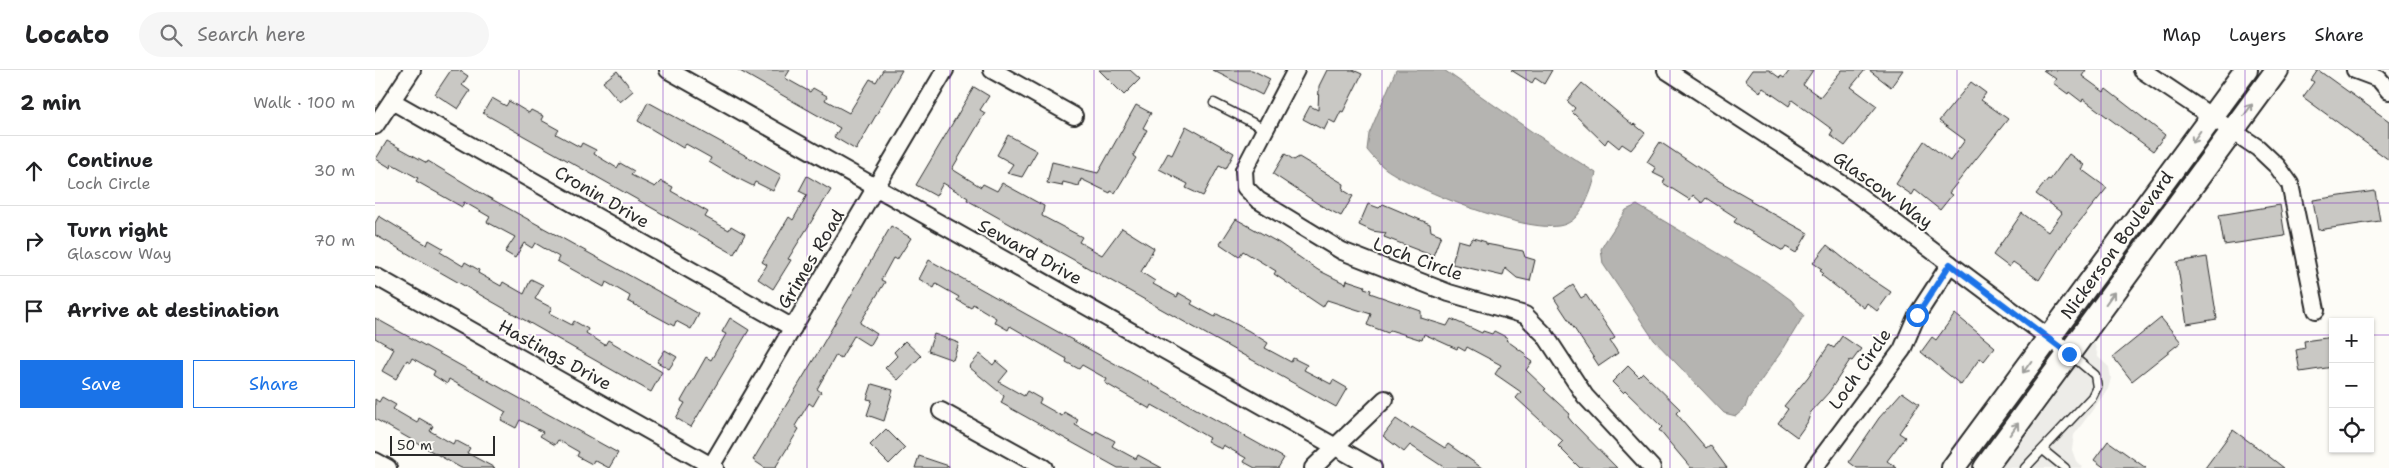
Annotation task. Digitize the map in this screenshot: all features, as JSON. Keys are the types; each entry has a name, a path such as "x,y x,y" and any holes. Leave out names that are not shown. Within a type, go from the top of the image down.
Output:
{"street":[{"path":"375,126 412,70"},
{"name":"Seward Drive","path":"668,70 1373,468"},
{"name":"Grimes Road","path":"712,467 945,70"},
{"path":"992,70 1074,116"},
{"name":"Loch Circle","path":"1296,70 1245,170 1245,187 1258,200 1342,251 1449,293 1525,314 1545,335 1585,396 1652,468"},
{"name":"Glascow Way","path":"1666,70 1854,192 2069,354"},
{"path":"2142,70 2211,118 2233,130 2277,166 2290,184 2316,310"},
{"name":"Nickerson Boulevard","path":"1953,468 2246,70"},
{"name":"Nickerson Boulevard","path":"1985,468 2277,70"},
{"path":"2355,70 2385,80"},
{"name":"Cronin Drive","path":"392,101 793,328"},
{"name":"Loch Circle","path":"1814,468 1902,350 1917,315 1950,264"},
{"name":"Hastings Drive","path":"375,276 712,467"},
{"path":"1313,468 1385,399"},
{"path":"941,411 1044,468"},
{"path":"375,460 388,468"}],"lane":[{"path":"1214,103 1265,129"},
{"path":"2025,468 2092,397 2097,387 2095,375 2069,354"},
{"path":"2043,450 2065,468"}],"shaded area":[{"path":"1396,70 1444,70 1531,131 1596,173 1582,209 1566,224 1550,226 1528,224 1502,218 1447,199 1400,178 1383,167 1367,150 1369,134"},
{"path":"1637,205 1765,281 1791,300 1804,315 1784,348 1748,399 1745,408 1736,416 1724,413 1654,340 1603,264 1601,249 1605,242 1626,210"},
{"path":"2094,342 2098,357 2109,367 2111,378 2108,389 2074,435 2072,450 2076,461 2083,468 2001,468"}],"building":[{"path":"451,70 459,70 468,76 462,85 470,91 458,109 435,94"},
{"path":"738,70 790,70 785,78 810,92 813,88 827,96 825,100 849,113 870,79 876,82 883,70 902,70 856,150 834,137 840,128"},
{"path":"1099,70 1130,70 1140,79 1124,95"},
{"path":"1212,70 1252,70 1270,79 1262,95"},
{"path":"1327,70 1353,70 1362,74 1343,112 1341,111 1335,123 1329,120 1324,130 1303,119 1310,106 1318,110 1319,86"},
{"path":"1511,70 1552,70 1544,84 1535,78 1532,83"},
{"path":"1752,70 1769,70 1780,78 1781,76 1784,78 1790,70 1813,70 1803,85 1820,97 1842,70 1865,70 1851,87 1877,106 1845,146 1830,135 1833,130 1792,100 1789,106 1763,88 1760,92 1745,80"},
{"path":"1869,70 1903,70 1891,87"},
{"path":"2043,70 2086,70 2082,76 2104,92 2106,89 2165,135 2153,151 2083,99 2082,102 2053,83 2056,79"},
{"path":"2318,70 2389,121 2389,160 2303,97 2314,82 2311,80"},
{"path":"617,71 633,91 620,102 603,82"},
{"path":"1971,82 1986,93 1981,100 2008,119 1949,193 1952,195 1940,210 1915,190 1912,195 1896,184 1924,141 1950,161 1965,140 1939,121"},
{"path":"1582,83 1645,133 1631,150 1622,144 1619,148 1608,139 1605,144 1572,112 1575,108 1567,101"},
{"path":"974,87 989,96 980,110 985,113 952,169 981,187 983,184 997,191 1002,183 1044,206 1042,216 1082,237 1079,242 1102,255 1122,228 1154,248 1141,272 1155,281 1153,284 1177,297 1179,293 1193,301 1191,304 1215,317 1217,314 1249,331 1268,343 1265,348 1291,362 1293,358 1307,365 1304,370 1331,384 1333,380 1347,388 1336,407 967,200 968,198 943,183 936,196 916,185"},
{"path":"492,98 506,106 509,101 529,113 531,110 543,116 541,120 559,130 556,134 580,147 582,143 596,150 594,154 617,168 620,163 634,171 631,175 655,187 661,181 673,187 671,191 708,212 705,217 729,230 731,226 745,234 734,254 483,113"},
{"path":"648,102 781,175 773,191 755,182 753,186 729,174 709,162 711,158 686,144 683,148 638,121"},
{"path":"1136,105 1151,113 1143,128 1147,130 1133,156 1136,158 1115,193 1111,191 1110,193 1081,179 1079,186 1063,182 1062,186 1047,183 1052,162 1098,173"},
{"path":"1186,126 1234,153 1226,169 1219,166 1203,196 1186,188 1188,184 1159,169 1168,153 1172,155"},
{"path":"1008,135 1037,151 1022,177 1007,173 1013,164 997,155"},
{"path":"387,141 427,163 428,161 486,196 699,314 691,329 676,321 674,326 628,301 630,296 606,282 604,287 557,261 559,257 535,243 532,248 524,243 515,258 505,252 515,237 487,222 490,217 464,202 462,207 416,181 418,178 392,164 391,168 376,159"},
{"path":"1660,142 1714,178 1751,199 1750,201 1808,233 1796,253 1786,247 1783,251 1734,222 1737,218 1706,198 1702,203 1693,195 1690,200 1663,183 1665,179 1653,173 1656,168 1647,162"},
{"path":"1285,154 1294,160 1299,157 1344,184 1343,190 1353,196 1341,216 1320,205 1273,174"},
{"path":"2069,154 2084,165 2081,169 2107,188 2066,238 2039,280 2013,262 2009,267 1993,255 2022,213 2048,232 2062,213 2036,194 2048,179 2050,180"},
{"path":"807,176 831,190 788,259 791,260 773,289 758,279 767,265 762,262 789,217 793,220 807,195 799,191"},
{"path":"2375,191 2380,221 2318,230 2313,200"},
{"path":"1368,204 1379,208 1383,204 1430,224 1431,231 1441,235 1433,256 1384,237 1386,233 1372,231 1359,225"},
{"path":"2280,205 2285,236 2224,245 2219,215"},
{"path":"379,216 427,245 429,240 443,248 440,252 463,266 465,262 479,270 478,273 501,286 503,282 524,294 531,279 543,285 535,299 552,308 549,313 572,325 574,321 588,329 586,333 605,345 608,340 662,372 651,392 375,235 375,223"},
{"path":"1236,219 1279,243 1318,270 1346,284 1347,280 1365,286 1364,288 1371,290 1370,293 1421,311 1421,318 1447,326 1451,319 1482,333 1483,331 1492,334 1494,331 1508,338 1506,340 1527,355 1525,357 1532,362 1526,370 1570,414 1568,417 1572,422 1617,468 1580,468 1558,446 1563,441 1516,398 1521,392 1495,374 1501,365 1467,347 1465,351 1458,347 1457,349 1424,334 1422,340 1390,330 1388,333 1367,325 1371,314 1327,300 1323,307 1274,274 1276,271 1243,251 1239,257 1220,244"},
{"path":"891,226 911,238 897,260 893,258 881,280 885,282 860,323 877,334 870,346 854,336 841,358 836,355 817,389 821,392 813,406 809,403 795,426 799,429 775,468 765,468 753,460"},
{"path":"1473,238 1486,242 1486,244 1523,251 1525,257 1535,260 1530,281 1517,278 1505,268 1503,276 1452,264 1458,240 1469,243"},
{"path":"1827,245 1858,270 1891,292 1877,311 1867,303 1864,308 1821,275 1823,273 1820,271 1822,269 1813,263"},
{"path":"2207,257 2217,319 2187,324 2177,262"},
{"path":"929,260 1284,458 1278,468 1255,468 1244,462 1246,458 1223,445 1221,449 1207,441 1209,438 1179,420 1152,405 1150,409 1105,383 1107,379 1082,365 1079,369 1066,362 1067,359 1010,326 1008,330 994,322 996,318 973,304 971,308 957,300 959,297 936,284 934,288 919,279"},
{"path":"1573,285 1581,298 1586,295 1615,338 1610,341 1618,353 1599,366 1554,298"},
{"path":"1955,314 1995,347 1984,361 1980,358 1961,385 1921,352 1932,337 1936,340"},
{"path":"375,318 618,453 609,468 594,460 592,464 577,456 579,452 558,440 555,445 540,436 543,432 520,420 516,428 501,420 506,412 449,379 447,384 433,375 435,371 412,358 410,362 407,360 396,379 382,371 394,349 375,338"},
{"path":"730,318 749,330 691,427 676,418 685,403 681,401 706,357 711,360 726,334 722,332"},
{"path":"2161,318 2181,342 2132,381 2113,357"},
{"path":"934,334 959,343 953,360 928,351"},
{"path":"1842,336 1861,349 1852,361 1850,360 1829,392 1811,412 1807,423 1797,437 1778,423 1788,409 1784,406 1808,377 1829,345 1834,348"},
{"path":"2329,338 2329,368 2300,372 2296,350 2305,348 2304,341"},
{"path":"905,341 921,356 898,380 885,368 897,356 894,352"},
{"path":"665,350 677,357 669,369 657,362"},
{"path":"980,354 993,365 996,361 1008,371 999,382 1024,396 1027,391 1041,399 1039,403 1062,416 1064,412 1078,420 1075,425 1094,435 1096,431 1115,441 1112,446 1136,459 1138,455 1162,468 1118,468 1001,403 1004,396 969,367"},
{"path":"1628,366 1639,377 1643,373 1680,409 1676,413 1706,448 1710,445 1727,468 1691,468 1659,430 1662,427 1625,391 1623,393 1612,382"},
{"path":"872,384 893,390 884,421 867,415 872,400 867,399"},
{"path":"1902,392 1919,404 1899,433 1905,437 1887,461 1897,468 1857,468 1849,462 1879,418"},
{"path":"382,397 396,405 393,409 417,423 419,418 433,426 430,431 453,444 455,440 470,448 467,453 495,468 461,468 375,419 375,399 379,402"},
{"path":"1396,419 1445,448 1448,444 1482,468 1445,468 1410,445 1404,452 1383,436"},
{"path":"886,429 905,448 889,464 870,445"},
{"path":"2233,430 2258,448 2284,468 2205,468"},
{"path":"2108,441 2146,468 2105,468 2094,460"},
{"path":"919,456 949,466 948,468 915,468"}],"route":[{"path":"1917,315 1950,264 2069,354"}]}
